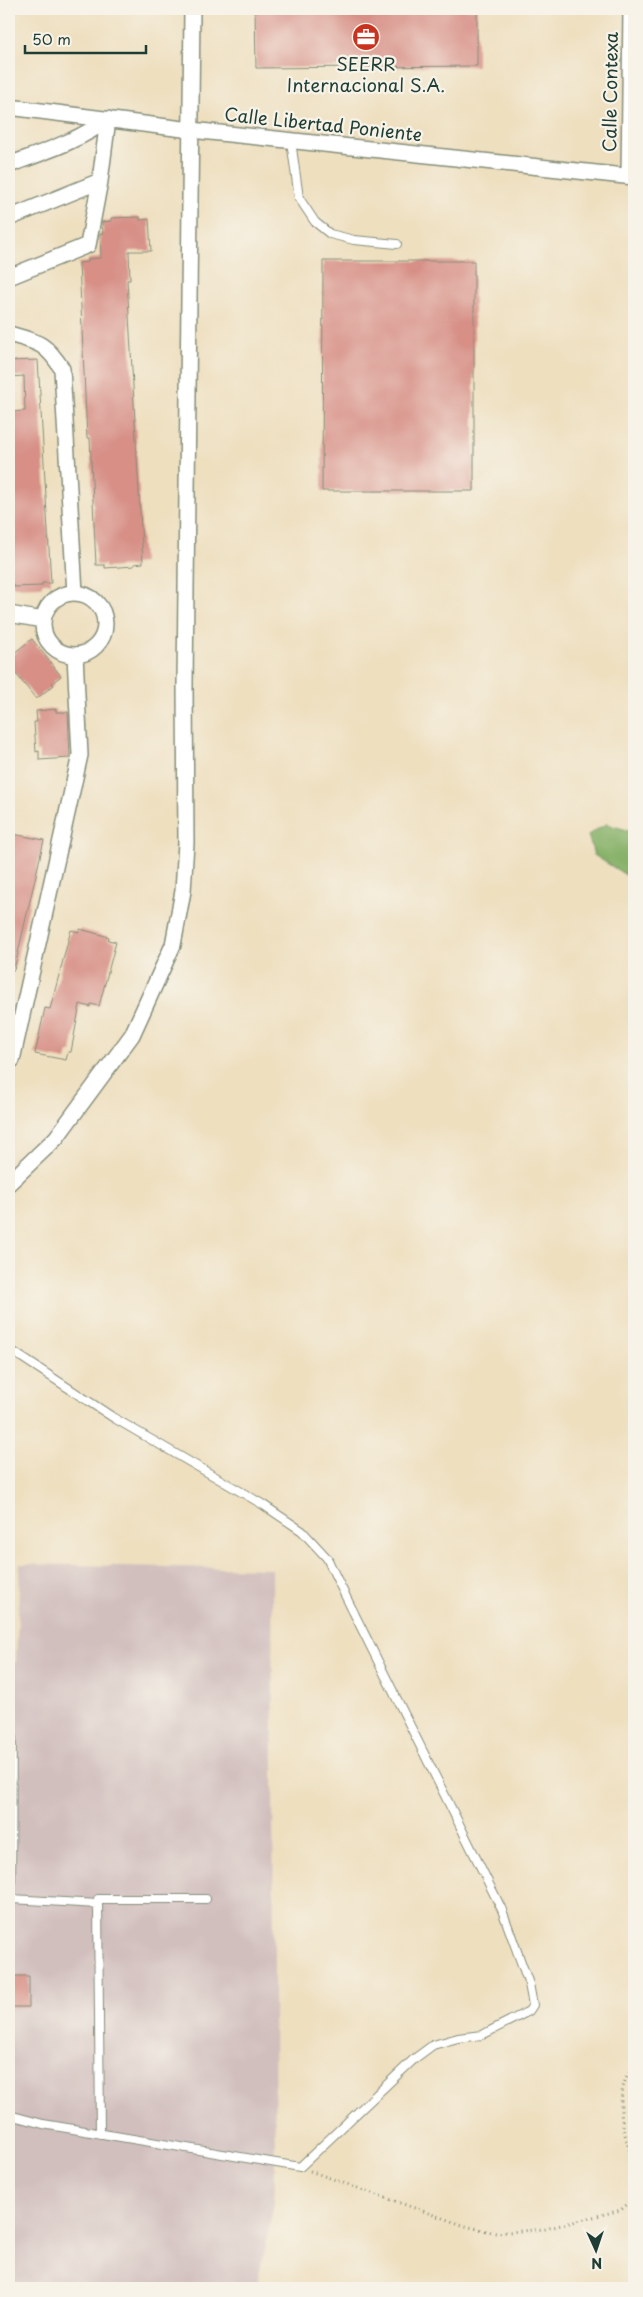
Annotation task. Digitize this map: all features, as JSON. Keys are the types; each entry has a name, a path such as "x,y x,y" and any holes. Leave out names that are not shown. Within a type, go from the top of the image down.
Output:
{"street":[{"path":"9,1183 56,1138 132,1035 173,945 182,891 186,843 185,685 192,9"},
{"name":"Calle Contexa","path":"631,9 631,177"},
{"name":"Calle Libertad Poniente","path":"9,107 191,130 631,177"},
{"path":"9,165 76,139 94,130 108,119"},
{"path":"9,276 88,245 100,181 108,119"},
{"path":"9,218 100,181"},
{"path":"9,334 36,341 51,352 62,369 75,593"},
{"path":"75,593 85,595 94,600 101,608 104,618 104,629 101,639 90,650 75,655 64,653 48,641 44,631 43,620 50,604 57,598 75,593"},
{"path":"9,614 43,620"},
{"path":"12,1060 80,755 75,655"}],"lane":[{"path":"291,140 300,198 316,222 330,234 354,240 397,244"},
{"path":"9,1349 114,1418 262,1504 302,1531 317,1546 336,1577 502,1910 529,1984 533,2005 529,2011 482,2035 458,2038 433,2045 414,2059 300,2167 43,2124 9,2115"},
{"path":"9,1718 12,1718 11,1900 98,1904"},
{"path":"100,2134 98,1899 206,1899"}],"path":[{"path":"634,2063 626,2076 620,2103 623,2128 634,2166"},
{"path":"300,2167 465,2226 496,2233 546,2229 621,2210 634,2198"}],"shaded area":[{"path":"20,1564 272,1569 275,2185 274,2204 256,2288 9,2288 9,1663 16,1662"}],"green space":[{"path":"606,824 634,832 634,883 629,877 594,855 588,835"}],"building":[{"name":"SEERR Internacional S.A.","path":"255,9 477,9 477,66 256,68"},
{"path":"140,217 140,220 149,219 151,251 129,251 130,280 127,280 143,563 134,564 134,566 105,568 105,565 96,565 90,438 87,438 79,263 88,262 88,259 101,258 100,234 103,233 102,222 111,221 111,218"},
{"path":"323,261 474,261 474,491 322,491"},
{"path":"38,360 51,583 42,583 42,586 13,587 13,584 9,584 9,412 25,411 24,376 9,377 9,361"},
{"path":"32,639 61,676 52,683 54,685 36,699 9,665 9,657"},
{"path":"56,709 56,712 68,712 70,758 39,760 39,751 36,752 34,722 37,722 36,711"},
{"path":"13,834 44,840 14,970 9,970 9,842 11,842"},
{"path":"80,929 109,937 108,940 116,942 99,1006 91,1004 90,1007 80,1004 71,1052 68,1052 66,1060 35,1054 45,1008 50,1009 71,930 79,932"},
{"path":"9,1976 29,1976 29,2007 9,2007"}],"place":[{"name":"SEERR Internacional S.A.","path":"366,37"}]}
